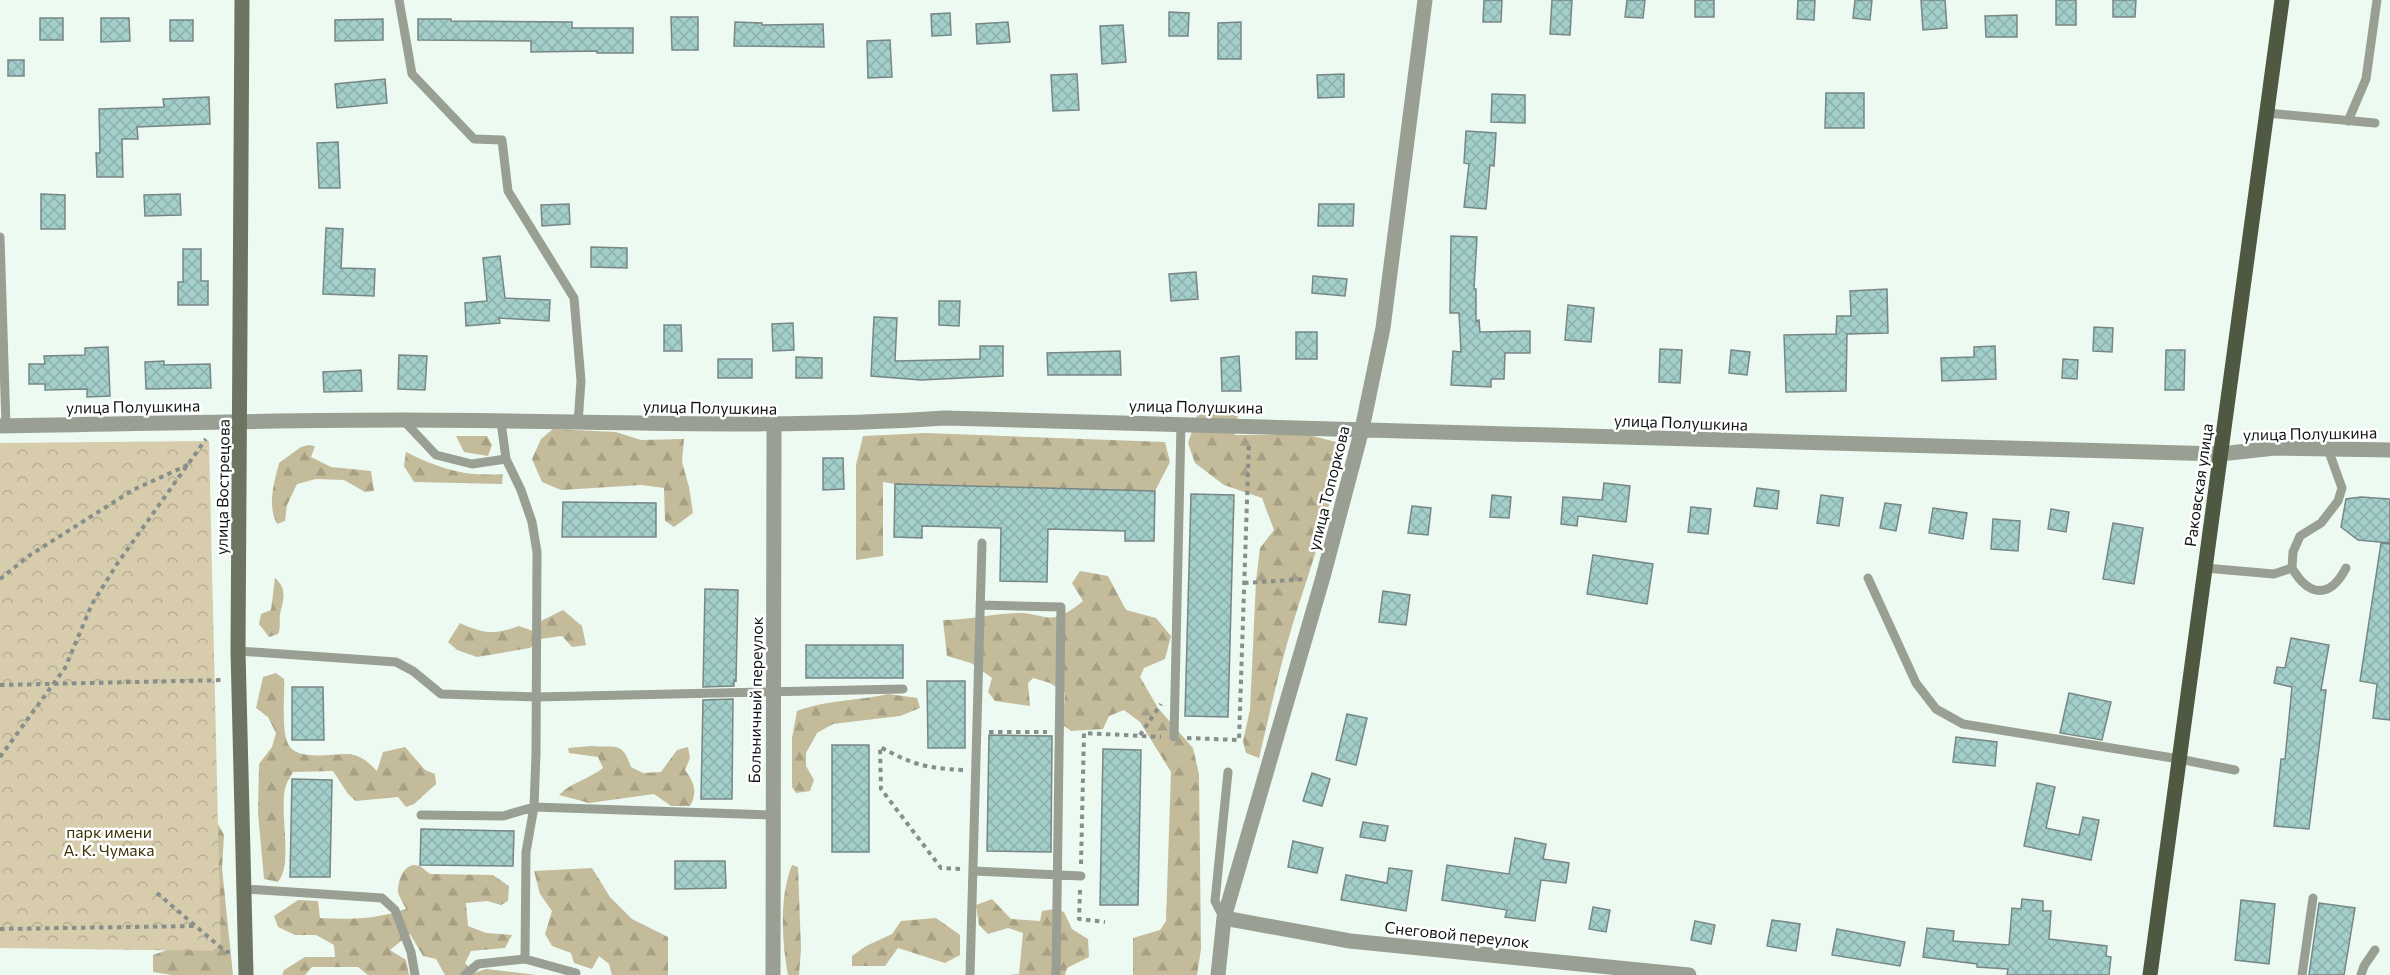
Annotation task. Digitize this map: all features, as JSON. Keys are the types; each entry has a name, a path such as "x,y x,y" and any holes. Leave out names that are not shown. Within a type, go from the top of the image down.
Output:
{"main road":[{"name":"Раковская улица","path":"2150,975 2282,0"}],"street":[{"name":"улица Вострецова","path":"242,0 238,651 246,975"},
{"name":"улица Топоркова","path":"1218,975 1224,918 1323,578 1362,429 1383,328 1425,0"},
{"name":"улица Полушкина","path":"3,426 403,420 774,426 860,424 945,418 2220,454 2275,448 2390,450"},
{"name":"Больничный переулок","path":"773,975 774,426"},
{"name":"Снеговой переулок","path":"1224,918 1350,941 1689,975"}],"lane":[{"path":"399,0 412,74 474,139 502,140 508,191 574,298 581,381 578,423"},
{"path":"2348,121 2366,79 2377,0"},
{"path":"2267,113 2376,123"},
{"path":"0,237 3,426"},
{"path":"403,420 436,455 472,464 506,459"},
{"path":"501,422 506,459 521,490 532,522 537,552 534,807 526,852 525,959"},
{"path":"1174,737 1181,424"},
{"path":"2328,449 2342,488 2338,501 2321,523 2300,537 2293,552 2292,568 2311,590 2318,591 2340,580 2346,568"},
{"path":"970,975 982,543"},
{"path":"2205,568 2274,574 2292,568"},
{"path":"1868,579 1916,683 1936,709 1963,724 2235,770"},
{"path":"980,605 1061,607 1056,975"},
{"path":"238,651 396,662 413,671 441,694 537,698 903,689"},
{"path":"1224,918 1215,901 1228,772"},
{"path":"421,815 503,816 534,807 772,815"},
{"path":"973,871 1081,876"},
{"path":"245,889 382,898 395,910 411,952 415,975"},
{"path":"2302,975 2313,898"},
{"path":"2361,975 2375,950"},
{"path":"465,975 478,964 525,959 576,973"}],"path":[{"path":"0,757 65,668 92,604 216,423"},
{"path":"977,732 1059,732 1239,740 1250,426"},
{"path":"0,579 30,555 133,490 190,464"},
{"path":"1244,583 1323,578"},
{"path":"0,685 239,679"},
{"path":"1139,735 1176,681"},
{"path":"1084,733 1079,919 1106,922"},
{"path":"973,871 941,868 881,789 880,747 910,763 929,768 976,771"},
{"path":"157,892 226,952 246,952"},
{"path":"0,929 196,926"}],"green space":[{"path":"1216,409 1238,414 1235,435 1309,435 1340,443 1328,511 1284,654 1259,758 1246,753 1243,741 1250,710 1256,581 1260,548 1274,530 1262,498 1224,485 1195,463 1188,443 1199,410"},
{"path":"553,429 616,432 641,440 684,439 682,462 693,513 674,527 665,521 664,488 641,485 561,490 542,482 532,459 541,439"},
{"path":"926,433 1165,442 1170,462 1155,491 883,482 883,556 856,560 856,465 863,436"},
{"path":"456,436 487,436 492,445 488,456 464,452"},
{"name":"парк имени А. К. Чумака","path":"209,441 221,951 0,948 0,443"},
{"path":"315,446 311,457 331,467 371,471 374,491 365,492 344,480 316,479 297,484 287,505 285,521 277,524 272,501 279,463 301,447"},
{"path":"406,452 430,463 465,473 503,474 502,484 414,482 404,466"},
{"path":"1080,571 1108,576 1126,610 1156,618 1171,636 1165,659 1144,668 1140,677 1158,708 1193,748 1199,774 1201,949 1197,975 1133,975 1133,938 1160,930 1166,921 1171,772 1140,722 1124,710 1109,716 1103,729 1071,731 1063,725 1065,693 1050,683 1033,678 1028,683 1030,706 995,701 988,692 992,678 971,663 947,656 943,620 1012,613 1059,616 1083,601 1072,583"},
{"path":"275,578 282,586 283,599 278,634 269,637 259,624 261,614 271,610"},
{"path":"563,610 582,626 586,645 572,647 562,636 540,639 530,648 477,657 457,650 448,642 460,623 489,632 519,626 533,631 541,621"},
{"path":"276,673 284,679 286,738 293,750 307,755 350,754 358,756 377,771 383,752 405,747 425,770 435,774 436,784 414,804 406,807 398,797 356,801 348,794 333,771 293,772 284,795 285,862 278,882 264,879 258,813 259,764 272,747 276,733 268,717 256,708 263,677"},
{"path":"888,694 917,698 920,708 900,716 833,724 817,733 806,753 806,766 814,780 810,791 796,793 792,787 792,738 797,711 808,707"},
{"path":"591,746 621,749 631,767 643,773 661,772 677,750 688,747 690,758 685,770 693,783 694,792 690,806 671,806 654,794 589,803 559,795 603,768 598,757 569,753 568,748"},
{"path":"218,824 224,835 222,868 233,975 172,975 153,972 153,955 187,943"},
{"path":"414,865 420,866 430,874 493,875 509,886 508,901 501,905 487,901 466,903 468,926 486,933 512,935 505,948 471,951 465,963 474,973 486,969 537,975 445,975 436,959 423,956 410,934 390,950 406,960 409,975 368,975 358,967 312,967 305,975 282,975 284,970 305,957 335,957 334,945 316,935 295,935 278,927 274,916 298,900 318,901 320,918 363,918 406,909 399,896 399,883 404,871"},
{"path":"792,865 798,867 801,949 799,975 788,975 783,934 783,905"},
{"path":"592,868 610,897 632,919 668,937 668,975 612,975 609,964 599,956 592,969 574,963 571,953 552,946 545,934 552,911 540,894 534,871"},
{"path":"992,899 1011,919 1040,921 1042,911 1054,909 1064,912 1072,929 1088,939 1089,957 1067,968 1065,975 1008,975 1019,974 1023,933 1008,928 988,934 979,925 976,905"},
{"path":"936,918 960,935 960,955 945,963 898,948 885,966 852,966 852,956 866,946 892,934 901,921"}],"building":[{"path":"1484,0 1502,0 1501,22 1483,22"},
{"path":"1552,0 1572,0 1570,35 1550,34"},
{"path":"1627,0 1645,0 1643,18 1625,17"},
{"path":"1695,0 1714,0 1714,17 1695,17"},
{"path":"1798,0 1815,0 1814,20 1797,19"},
{"path":"1855,0 1872,0 1870,20 1853,18"},
{"path":"1921,0 1945,0 1947,28 1923,30"},
{"path":"2056,0 2076,0 2076,25 2056,25"},
{"path":"2113,0 2136,0 2135,17 2113,17"},
{"path":"1169,12 1189,13 1188,36 1169,36"},
{"path":"950,13 951,35 932,36 931,14"},
{"path":"2017,15 2017,37 1986,37 1985,16"},
{"path":"671,17 698,17 698,50 672,50"},
{"path":"40,18 63,18 63,40 40,40"},
{"path":"101,18 129,18 130,41 101,42"},
{"path":"383,19 383,40 335,41 335,20"},
{"path":"418,19 572,22 572,28 633,28 633,53 531,52 531,41 418,40"},
{"path":"170,20 193,20 193,41 170,41"},
{"path":"735,22 762,23 762,25 823,24 824,47 734,46"},
{"path":"1008,22 1010,42 977,44 976,24"},
{"path":"1241,22 1241,59 1218,59 1218,23"},
{"path":"1123,25 1126,62 1102,64 1100,26"},
{"path":"890,40 892,77 868,78 867,41"},
{"path":"8,60 24,60 24,76 8,76"},
{"path":"1077,74 1079,110 1053,111 1051,75"},
{"path":"1344,74 1344,97 1318,98 1317,75"},
{"path":"385,79 387,103 337,108 335,84"},
{"path":"1826,93 1864,93 1864,128 1825,128"},
{"path":"1492,94 1525,95 1525,123 1491,122"},
{"path":"209,97 210,124 137,127 138,139 122,139 123,177 97,177 96,153 100,153 99,109 164,107 163,99"},
{"path":"1466,131 1496,133 1494,166 1490,165 1486,209 1464,207 1469,164 1464,163"},
{"path":"338,142 340,188 319,188 317,143"},
{"path":"41,194 65,195 65,229 41,229"},
{"path":"180,194 181,215 145,216 144,195"},
{"path":"569,204 570,224 542,226 541,205"},
{"path":"1319,204 1354,204 1353,226 1318,226"},
{"path":"326,228 343,229 341,268 375,269 374,296 323,294"},
{"path":"1451,236 1477,237 1474,289 1476,289 1476,321 1479,320 1480,332 1530,331 1530,353 1505,353 1504,379 1491,379 1491,387 1451,385 1453,351 1461,352 1459,313 1450,313"},
{"path":"591,247 627,248 627,268 591,267"},
{"path":"183,249 201,249 201,281 208,281 208,305 178,305 178,282 183,282"},
{"path":"500,256 505,298 550,300 549,321 499,318 500,323 466,326 465,303 487,301 483,258"},
{"path":"1196,272 1198,299 1171,301 1169,274"},
{"path":"1313,276 1347,279 1345,296 1312,293"},
{"path":"1887,289 1888,333 1847,334 1846,391 1786,392 1784,335 1836,334 1837,316 1851,316 1850,291"},
{"path":"939,301 960,301 959,326 939,325"},
{"path":"1568,305 1594,308 1591,342 1565,340"},
{"path":"874,317 897,318 895,361 980,359 980,346 1003,346 1003,376 921,380 871,376"},
{"path":"793,323 794,350 773,351 772,324"},
{"path":"664,325 681,325 682,351 664,351"},
{"path":"2094,327 2113,328 2112,352 2093,351"},
{"path":"1296,332 1317,332 1317,359 1296,359"},
{"path":"1995,346 1996,379 1942,381 1941,358 1974,357 1974,347"},
{"path":"108,347 110,396 87,397 87,389 45,390 45,384 29,384 29,364 45,364 44,356 85,355 85,348"},
{"path":"1660,349 1682,350 1680,383 1659,382"},
{"path":"1731,350 1750,352 1747,375 1729,373"},
{"path":"2166,350 2185,350 2184,390 2165,390"},
{"path":"1120,351 1121,375 1048,375 1047,353"},
{"path":"399,355 427,356 425,390 398,389"},
{"path":"1239,356 1241,391 1222,391 1221,358"},
{"path":"796,357 822,358 822,378 796,378"},
{"path":"718,359 752,359 752,378 718,378"},
{"path":"2063,359 2078,360 2077,379 2062,378"},
{"path":"164,361 164,365 210,364 211,388 146,389 145,362"},
{"path":"361,370 362,391 324,392 323,372"},
{"path":"823,458 843,458 844,489 823,490"},
{"path":"1604,483 1630,486 1626,522 1578,516 1577,526 1561,524 1563,497 1602,500"},
{"path":"895,484 1155,491 1154,541 1125,541 1125,531 1048,529 1047,582 1000,581 1001,528 922,526 922,538 894,537"},
{"path":"1757,488 1779,491 1777,509 1754,506"},
{"path":"1191,494 1234,495 1228,717 1185,716"},
{"path":"1492,495 1511,497 1509,518 1490,517"},
{"path":"1821,495 1843,498 1839,526 1817,523"},
{"path":"2361,497 2390,499 2390,543 2358,540 2341,527 2346,499"},
{"path":"563,502 656,503 656,537 562,537"},
{"path":"1885,503 1901,505 1896,531 1880,528"},
{"path":"1412,506 1431,508 1428,535 1408,533"},
{"path":"1691,507 1711,509 1708,534 1688,532"},
{"path":"1933,508 1967,513 1963,539 1929,533"},
{"path":"2051,509 2069,512 2066,532 2048,529"},
{"path":"1993,519 2020,521 2018,551 1991,549"},
{"path":"2113,523 2143,528 2134,584 2103,579"},
{"path":"2381,543 2390,544 2390,720 2373,718 2377,684 2360,681"},
{"path":"1593,555 1653,564 1647,604 1587,594"},
{"path":"705,589 738,590 734,686 703,687"},
{"path":"1383,591 1410,595 1406,625 1379,622"},
{"path":"2291,638 2329,645 2321,690 2326,690 2309,829 2274,826 2281,759 2285,759 2292,687 2274,683 2277,667 2285,668"},
{"path":"806,645 903,645 903,678 806,678"},
{"path":"927,681 965,681 965,748 928,748"},
{"path":"292,687 323,687 324,740 292,740"},
{"path":"2069,693 2111,702 2102,740 2060,733"},
{"path":"733,699 732,799 701,799 703,700"},
{"path":"1347,714 1367,718 1356,765 1336,760"},
{"path":"989,735 1052,736 1051,852 987,851"},
{"path":"1956,737 1997,742 1995,766 1953,762"},
{"path":"832,745 869,745 869,852 832,852"},
{"path":"1103,749 1141,750 1138,905 1100,905"},
{"path":"1312,773 1330,779 1322,806 1303,801"},
{"path":"292,779 332,780 330,877 290,877"},
{"path":"2037,783 2055,787 2046,828 2079,835 2083,817 2099,820 2091,860 2024,846"},
{"path":"1363,822 1388,826 1385,841 1360,837"},
{"path":"421,829 514,831 513,866 420,865"},
{"path":"1515,838 1546,844 1543,859 1569,863 1566,883 1541,880 1535,921 1505,917 1507,910 1442,900 1447,865 1509,874"},
{"path":"1293,841 1323,848 1317,873 1288,867"},
{"path":"675,861 725,861 726,888 675,889"},
{"path":"1389,868 1412,871 1406,911 1341,900 1346,875 1387,883"},
{"path":"2022,899 2043,901 2043,911 2051,911 2049,939 2107,946 2106,956 2111,957 2109,975 2007,975 2008,969 1977,967 1977,964 1923,957 1927,928 1954,931 1953,941 2009,945 2012,908 2021,909"},
{"path":"2241,900 2275,904 2269,964 2235,960"},
{"path":"2319,903 2355,908 2344,975 2309,975"},
{"path":"1593,907 1610,910 1606,932 1589,929"},
{"path":"1772,920 1800,924 1796,951 1767,946"},
{"path":"1695,921 1715,925 1711,944 1691,940"},
{"path":"1837,929 1905,942 1900,966 1832,955"}]}
